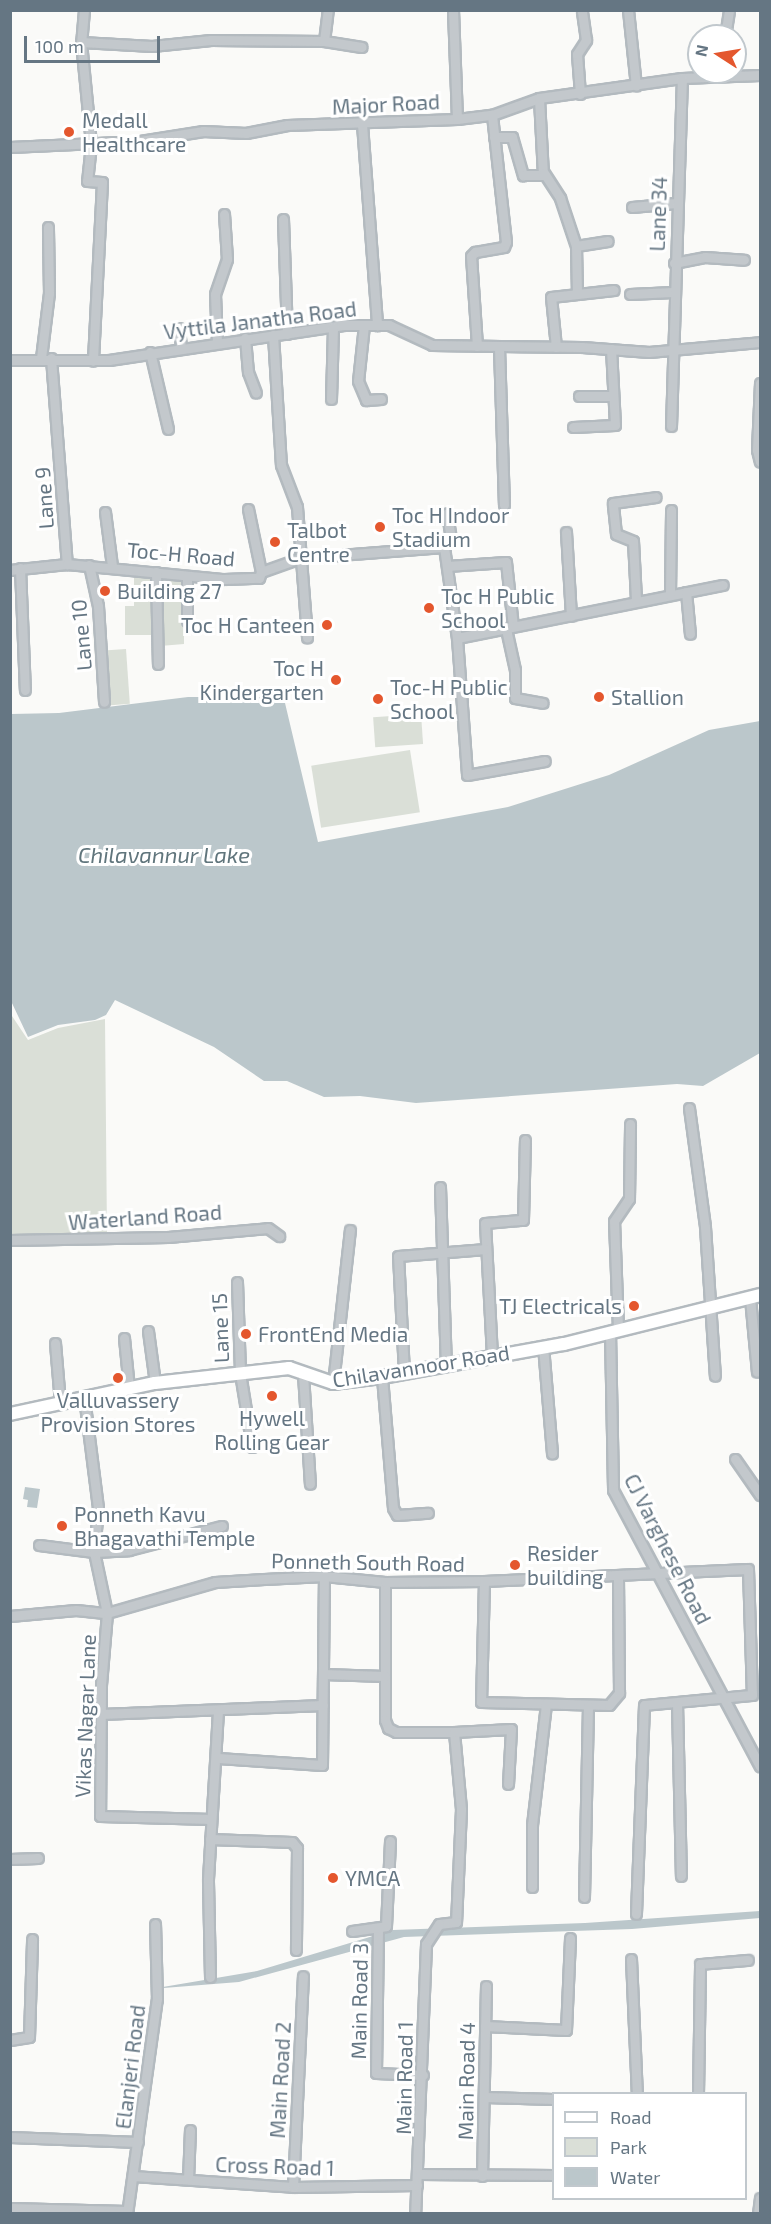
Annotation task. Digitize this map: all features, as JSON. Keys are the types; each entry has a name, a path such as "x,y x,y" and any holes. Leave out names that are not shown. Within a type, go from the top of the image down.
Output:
{"street":[{"path":"84,10 81,42 91,144 87,181 102,182 103,215 93,361"},
{"path":"324,41 328,10"},
{"path":"453,10 457,119"},
{"path":"580,94 578,54 586,40 582,10"},
{"path":"628,10 636,86"},
{"path":"81,42 152,46 211,40 324,41 362,47"},
{"name":"Lane 34","path":"671,426 673,292 682,78"},
{"name":"Major Road","path":"10,147 91,144 203,131 246,133 287,125 457,119 492,115 539,98 687,78"},
{"path":"539,98 544,172 560,198 576,246 577,294"},
{"path":"477,346 471,256 475,252 502,248 506,242 492,115"},
{"path":"362,124 377,325"},
{"path":"494,137 512,137 523,175 540,177 544,172"},
{"path":"632,207 676,203"},
{"path":"217,342 215,294 227,259 224,214"},
{"path":"283,219 287,334"},
{"name":"Lane 9","path":"48,227 49,293 46,358 57,428 67,564"},
{"path":"576,246 608,241"},
{"path":"674,263 705,257 744,260"},
{"path":"556,347 551,297 614,290"},
{"path":"630,294 673,292"},
{"path":"364,325 358,381 366,400 381,399"},
{"name":"Vyttila Janatha Road","path":"10,360 46,358 93,361 245,338 364,325 389,325 432,345 672,351 760,342"},
{"path":"331,399 333,327"},
{"path":"179,328 181,348"},
{"path":"273,335 281,465 297,507 308,638"},
{"path":"245,338 248,372 256,393"},
{"path":"499,347 504,505"},
{"path":"573,428 615,425 611,349"},
{"path":"150,352 168,429"},
{"path":"760,383 760,462"},
{"path":"579,396 614,396"},
{"path":"636,600 633,541 616,534 613,503 656,497"},
{"path":"248,509 261,572"},
{"path":"670,595 671,510"},
{"path":"105,513 111,566"},
{"path":"447,513 451,539 444,547 457,639 467,775 545,761"},
{"path":"566,532 571,616"},
{"name":"Toc-H Road","path":"15,569 67,564 111,566 187,576 259,578 261,572 300,558 444,547"},
{"path":"447,566 507,562 509,627 515,670 515,698 543,703"},
{"name":"Lane 10","path":"89,566 98,606 104,702"},
{"path":"15,569 25,690"},
{"path":"156,572 158,664"},
{"path":"187,576 187,621"},
{"path":"457,639 636,600 723,585"},
{"path":"686,592 690,634"},
{"path":"689,1108 705,1227 715,1376"},
{"name":"CJ Varghese Road","path":"630,1124 629,1199 614,1221 610,1479 760,1766"},
{"path":"492,1356 485,1223 523,1220 525,1140"},
{"path":"440,1187 446,1365"},
{"name":"Waterland Road","path":"10,1240 168,1237 268,1228 279,1236"},
{"path":"333,1383 350,1230"},
{"path":"404,1373 398,1256 486,1249"},
{"name":"Lane 15","path":"237,1282 240,1373 252,1447"},
{"path":"755,1296 757,1372"},
{"name":"Chilavannoor Road","path":"10,1414 155,1383 289,1368 333,1383 382,1377 614,1331 755,1296"},
{"path":"148,1331 155,1383"},
{"path":"124,1338 129,1388"},
{"path":"55,1343 60,1402"},
{"path":"543,1346 552,1454"},
{"path":"303,1374 310,1484"},
{"path":"382,1377 393,1508 397,1515 428,1513"},
{"name":"Vikas Nagar Lane","path":"84,1397 98,1508 94,1552 107,1612 101,1714 100,1816 211,1819"},
{"path":"735,1459 760,1495"},
{"path":"39,1545 94,1552 129,1550 222,1526"},
{"name":"Ponneth South Road","path":"10,1616 76,1610 107,1612 215,1582 324,1576 385,1582 484,1581 748,1569 752,1695 723,1697"},
{"path":"484,1581 482,1702 588,1706 609,1705 619,1693 618,1575"},
{"path":"218,1758 322,1766 324,1576"},
{"path":"385,1582 385,1676 388,1728 396,1732 511,1729 508,1784"},
{"path":"323,1674 385,1676"},
{"path":"636,1914 644,1705 723,1697"},
{"path":"677,1703 681,1876"},
{"path":"532,1887 532,1825 546,1704"},
{"path":"101,1714 323,1705"},
{"path":"584,1897 588,1706"},
{"path":"210,1977 210,1839 218,1758 218,1710"},
{"name":"Main Road 1","path":"416,2214 417,2185 420,2174 426,1944 439,1924 456,1922 461,1809 454,1732"},
{"path":"210,1839 292,1842 297,1848 296,1950"},
{"path":"352,1931 378,1929 386,1926 390,1841"},
{"path":"10,1859 38,1858"},
{"name":"Elanjeri Road","path":"127,2212 157,1999 155,1924"},
{"name":"Main Road 3","path":"378,1929 376,2073 423,2075"},
{"path":"486,2026 566,2030 570,1938"},
{"path":"10,2040 29,2037 32,1939"},
{"path":"631,1959 637,2092"},
{"path":"698,2092 700,1964 748,1960"},
{"name":"Main Road 2","path":"293,2187 303,1976"},
{"name":"Main Road 4","path":"482,2176 486,1986"},
{"path":"484,2097 552,2099"},
{"path":"188,2179 190,2130"},
{"path":"10,2137 138,2142"},
{"path":"420,2174 552,2175"},
{"name":"Cross Road 1","path":"133,2176 293,2187 417,2185"},
{"path":"758,2214 760,2198"},
{"path":"10,2208 127,2212"}],"green space":[{"path":"134,571 153,575 154,635 125,635 125,606 134,606"},
{"path":"158,577 184,580 184,644 160,646"},
{"path":"126,649 130,704 108,705 104,651"},
{"path":"421,714 423,744 375,747 373,717"},
{"path":"410,750 420,812 321,828 311,766"},
{"path":"10,1013 28,1040 58,1028 105,1019 107,1235 11,1236"}],"water":[{"name":"Chilavannur Lake","path":"188,697 258,697 285,703 318,842 508,807 609,775 709,730 760,721 760,1053 703,1086 677,1084 416,1103 360,1096 324,1097 287,1081 264,1081 214,1047 115,1000 106,1015 95,1020 58,1025 28,1037 11,1001 11,714 59,713"},
{"path":"25,1487 40,1489 37,1508 27,1507 28,1500 23,1499"},
{"path":"760,1911 760,1918 632,1929 404,1937 239,1982 151,1989 257,1971 393,1930 585,1923"}],"place":[{"name":"Medall Healthcare","path":"69,132"},
{"name":"Toc H Indoor Stadium","path":"380,527"},
{"name":"Talbot Centre","path":"275,542"},
{"name":"Building 27","path":"105,591"},
{"name":"Toc H Public School","path":"429,608"},
{"name":"Toc H Canteen","path":"327,625"},
{"name":"Toc H Kindergarten","path":"336,680"},
{"name":"Stallion","path":"599,697"},
{"name":"Toc-H Public School","path":"378,699"},
{"name":"TJ Electricals","path":"634,1306"},
{"name":"FrontEnd Media","path":"246,1334"},
{"name":"Valluvassery Provision Stores","path":"118,1378"},
{"name":"Hywell Rolling Gear","path":"272,1396"},
{"name":"Ponneth Kavu Bhagavathi Temple","path":"62,1526"},
{"name":"Resider building","path":"515,1565"},
{"name":"YMCA","path":"333,1878"}]}
